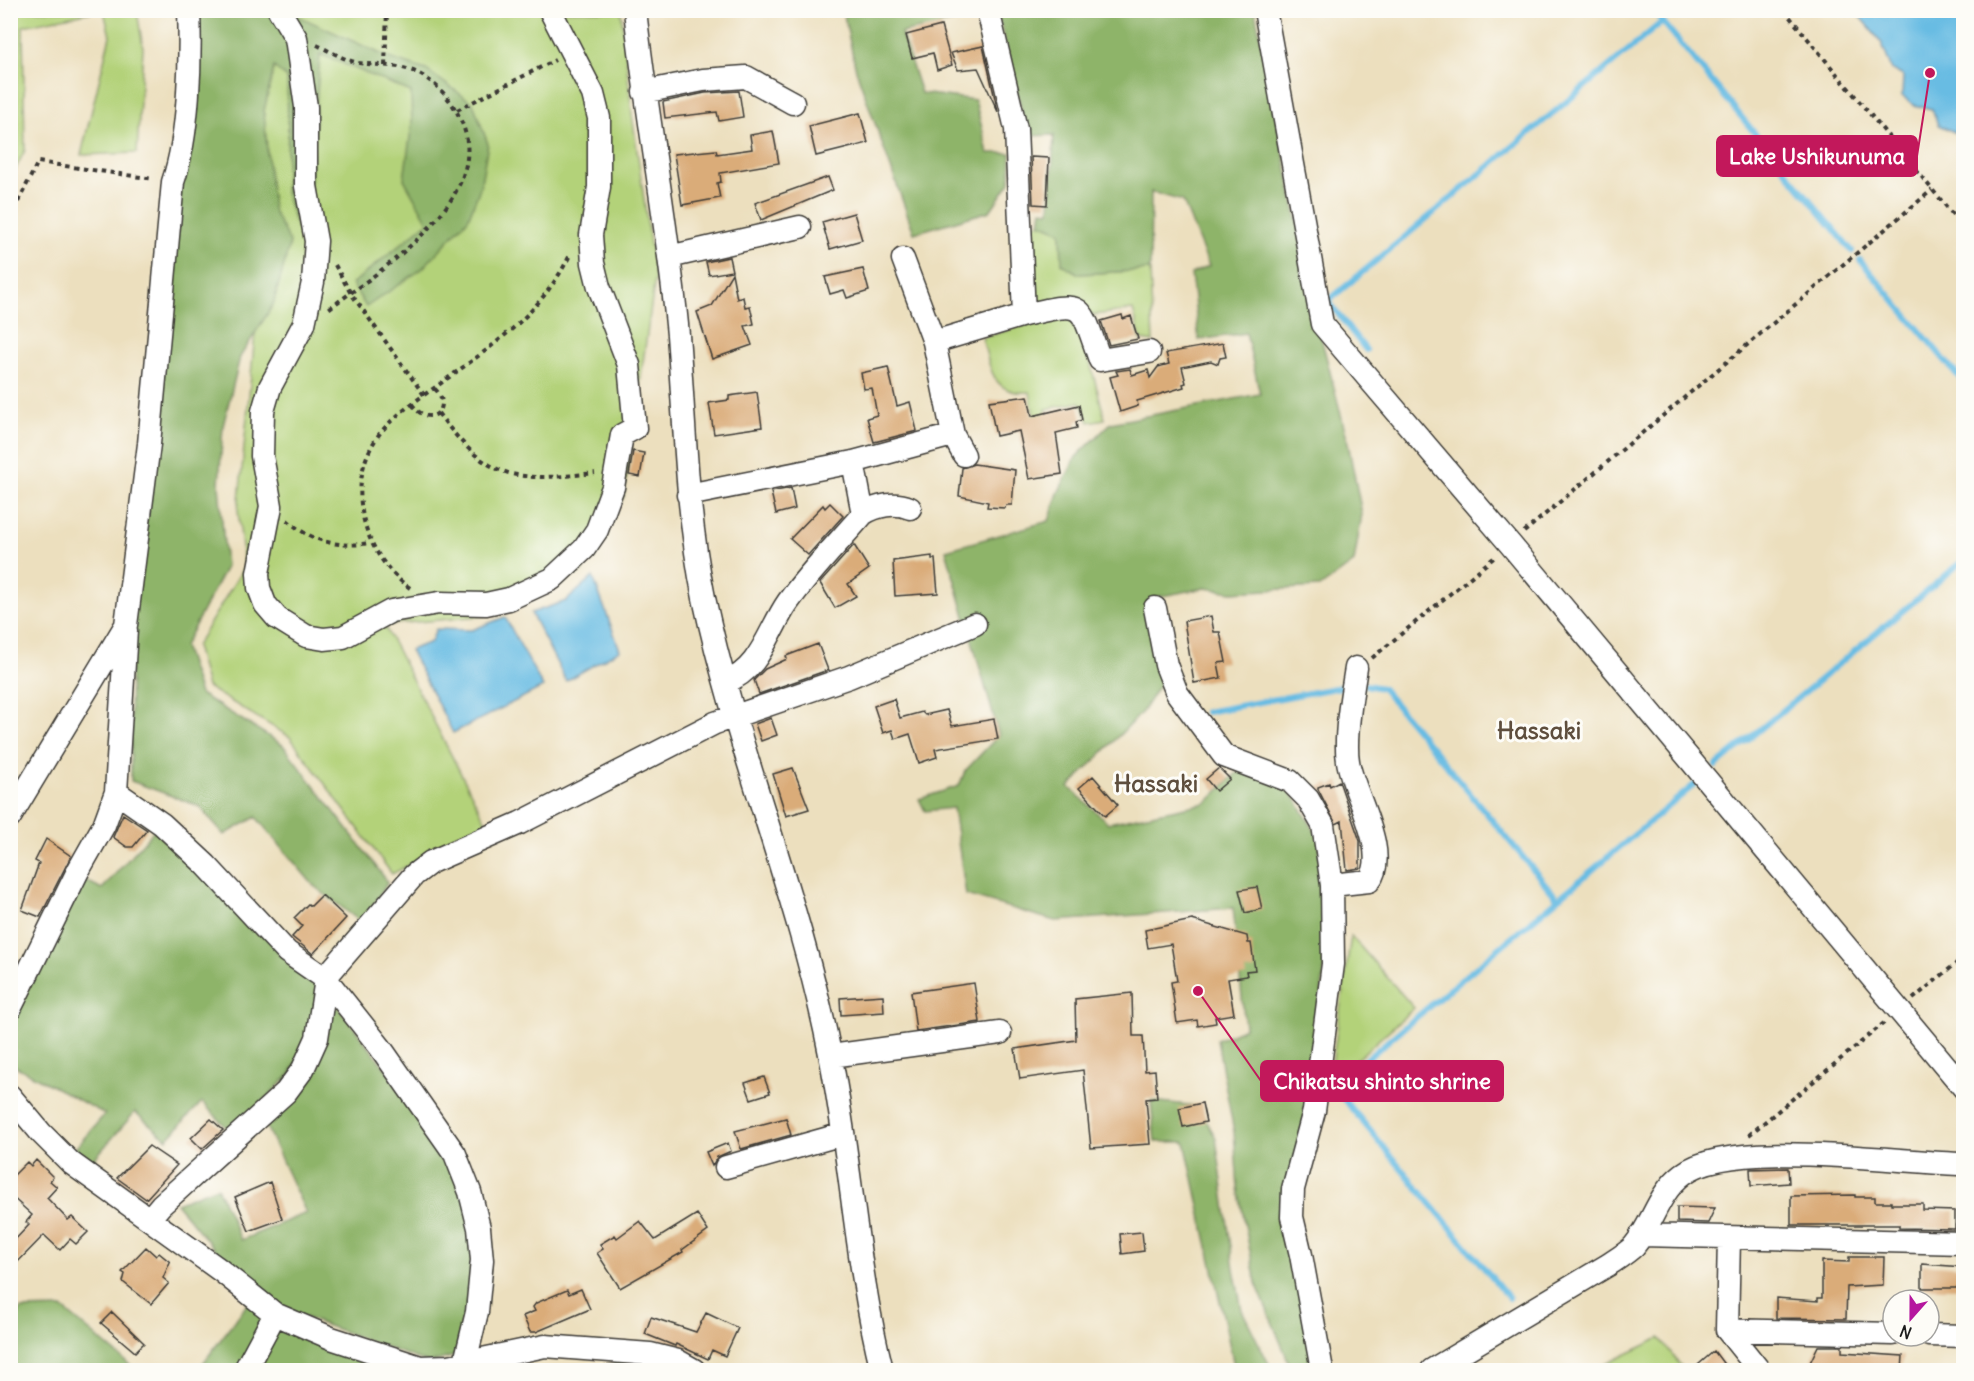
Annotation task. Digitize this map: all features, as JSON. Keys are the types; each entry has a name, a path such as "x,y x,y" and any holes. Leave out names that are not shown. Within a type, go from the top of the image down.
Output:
{"street":[{"path":"10,1009 78,871 104,825 116,792 126,625 149,444 173,182 179,164 187,85 189,10"},
{"path":"279,10 296,38 306,107 306,186 316,241 313,282 304,324 270,387 263,411 262,456 271,506 258,573 259,588 266,604 290,628 306,636 324,639 343,637 391,611 439,603 486,604 509,599 552,579 572,561 597,530 617,472 622,435 635,428 629,365 598,287 591,235 599,187 599,118 593,94 550,10"},
{"path":"635,10 644,92 669,257 678,334 688,495 695,552 725,682 789,886 831,1056 882,1371"},
{"path":"987,10 1016,129 1024,315"},
{"path":"1265,10 1322,324 1510,544 1898,1012 1964,1088"},
{"path":"644,92 703,80 746,77 793,103"},
{"path":"669,257 800,227"},
{"path":"903,259 934,342 953,435 964,455"},
{"path":"934,342 1024,315 1067,306 1075,308 1084,316 1100,360 1149,352"},
{"path":"688,495 853,462 953,435"},
{"path":"853,462 863,514"},
{"path":"725,682 739,678 767,642 788,603 863,514 872,508 900,504 910,508"},
{"path":"1155,608 1166,665 1177,693 1224,756 1290,781 1308,799 1323,825 1332,885 1333,964 1314,1111 1293,1189 1292,1217 1322,1371"},
{"path":"150,1218 161,1205 286,1092 303,1069 317,1038 326,979 414,875 431,862 520,824 715,723 849,677 975,624"},
{"path":"10,817 126,625"},
{"path":"1332,885 1369,882 1375,874 1374,845 1348,761 1356,668"},
{"path":"116,792 162,824 206,865 287,952 326,979 380,1047 455,1154 470,1192 479,1228 482,1260 472,1364"},
{"path":"831,1056 1000,1033"},
{"path":"10,1096 41,1133 71,1163 150,1218 275,1314 331,1338 420,1367 472,1364 545,1346 650,1354 678,1361 694,1371"},
{"path":"726,1167 843,1134"},
{"path":"1432,1371 1608,1265 1633,1246 1662,1194 1683,1173 1702,1164 1735,1155 1849,1157 1964,1164"},
{"path":"1641,1235 1964,1243"},
{"path":"1729,1238 1727,1330 1760,1371"},
{"path":"249,1371 246,1368 275,1314"},
{"path":"1727,1330 1881,1334"},
{"path":"1941,1335 1964,1336"}],"path":[{"path":"386,66 387,10"},
{"path":"1784,10 1964,228"},
{"path":"296,38 357,63 386,66 421,74 442,90 457,110 465,129 467,147 454,194 432,226 350,292 304,324"},
{"path":"457,110 572,51"},
{"path":"10,218 38,162 173,182"},
{"path":"1356,668 1368,661 1510,544 1932,190"},
{"path":"439,603 416,592 388,571 370,543 362,511 363,472 371,449 381,432 412,404 517,327 558,279 574,246 591,235"},
{"path":"316,241 329,255 350,292 424,395"},
{"path":"412,404 424,416 430,417 438,413 443,404 442,396 434,388"},
{"path":"438,413 470,453 500,471 532,478 617,472"},
{"path":"271,506 296,527 323,542 349,546 370,543"},
{"path":"1735,1155 1750,1134 1964,957"}],"green space":[{"path":"11,10 96,11 23,26 25,150 11,178"},
{"path":"104,11 137,11 143,48 137,153 81,155 110,36"},
{"path":"195,11 294,11 298,16 392,59 426,70 473,103 488,144 480,188 468,219 422,269 366,307 352,284 428,222 404,179 412,123 411,92 320,54 305,252 285,193 288,132 287,78 274,67 264,111 268,162 273,210 290,243 273,305 240,357 223,426 219,485 226,567 184,646 200,694 283,745 388,882 362,923 314,886 256,817 224,835 199,806 131,781 130,637"},
{"path":"227,11 621,11 632,114 655,278 624,496 582,572 534,597 484,616 384,625 487,824 392,874 290,737 207,687 196,646 244,567 238,510 262,261"},
{"path":"843,11 982,11 983,16 901,33 921,93 975,100 988,153 1011,153 1010,182 990,211 914,233 856,70"},
{"path":"997,11 1255,11 1319,329 1347,438 1362,514 1354,562 1320,587 1232,592 1205,588 1156,597 1172,665 1142,712 1069,787 1108,823 1206,803 1242,768 1287,785 1319,838 1326,955 1309,1104 1290,1176 1315,1370 1292,1370 1256,1283 1238,1188 1234,1132 1217,1040 1245,1028 1233,908 1055,921 966,895 953,808 925,811 919,799 959,786 965,771 999,735 946,550 1049,521 1058,493 1076,457 1111,423 1260,394 1246,333 1199,340 1191,274 1209,266 1183,201 1151,192 1150,270 1079,274 1062,264 1061,232 1040,223 1042,210 1050,211 1054,135 1028,136"},
{"path":"1040,223 1061,231 1062,264 1079,274 1150,270 1153,342 1141,340 1133,310 1093,315 1030,306 1026,226"},
{"path":"1070,312 1088,355 1105,419 1089,422 1080,402 1046,409 1052,431 1037,434 1030,392 1008,390 1000,385 991,370 982,338"},
{"path":"157,827 321,986 300,1064 232,1133 202,1102 167,1139 135,1112 88,1166 72,1152 105,1114 11,1064 11,1021 83,879 102,889"},
{"path":"1351,936 1414,1008 1329,1084"},
{"path":"331,998 443,1143 468,1208 476,1266 459,1347 454,1356 429,1363 271,1305 231,1269 176,1203 217,1187 241,1240 306,1213 264,1122"},
{"path":"1151,1101 1198,1106 1216,1138 1242,1310 1272,1370 1235,1370 1185,1142 1155,1142"},
{"path":"248,1303 398,1370 198,1370"},
{"path":"62,1308 136,1370 11,1370 11,1324 21,1309"},
{"path":"1660,1338 1684,1370 1593,1370"},
{"path":"616,1361 658,1364 682,1370 609,1370"}],"water":[{"path":"1855,11 1963,11 1963,136 1938,125 1932,109 1914,105 1902,96 1903,76 1892,70 1881,42"},
{"path":"593,577 620,650 566,681 531,613 566,601"},
{"path":"505,617 543,687 453,733 410,650 431,642 436,629 472,630"}],"building":[{"path":"941,26 952,65 937,70 933,53 912,58 906,35"},
{"path":"983,46 998,112 978,68 958,70 951,53"},
{"path":"739,91 743,117 719,121 717,112 665,118 663,102 705,93"},
{"path":"860,113 868,143 816,156 809,126"},
{"path":"773,131 779,163 720,173 721,182 717,183 720,198 682,205 674,154 716,150 717,154 752,149 750,135"},
{"path":"1031,157 1049,158 1047,205 1033,204"},
{"path":"828,177 833,190 761,220 755,203"},
{"path":"854,213 862,240 830,249 822,222"},
{"path":"729,257 732,271 709,275 706,262"},
{"path":"863,269 869,291 847,298 844,290 830,294 825,277"},
{"path":"732,273 737,299 743,297 745,307 750,306 754,324 745,326 752,345 712,359 697,312 712,306"},
{"path":"1122,315 1123,319 1131,316 1138,339 1109,345 1101,321"},
{"path":"1223,343 1226,357 1220,358 1218,364 1211,361 1182,367 1186,383 1183,384 1184,387 1137,401 1138,406 1120,412 1110,377 1118,375 1116,371 1130,369 1132,375 1148,370 1150,378 1158,367 1169,364 1166,353"},
{"path":"888,367 897,406 910,402 917,431 874,442 867,418 877,415 872,388 864,389 861,373"},
{"path":"757,392 762,427 714,434 709,403 729,400 729,396"},
{"path":"1028,396 1032,416 1079,405 1082,420 1076,422 1077,428 1056,433 1062,474 1029,479 1019,431 996,436 989,401"},
{"path":"633,451 644,453 640,477 629,475"},
{"path":"974,464 1015,470 1012,505 1006,505 1005,508 987,507 988,502 959,496 962,468"},
{"path":"791,488 795,509 776,514 771,492"},
{"path":"830,503 843,516 808,555 790,539 823,505 825,508"},
{"path":"854,545 869,569 848,584 856,596 835,608 820,583"},
{"path":"932,556 932,559 935,559 938,593 895,596 893,561"},
{"path":"1211,616 1214,632 1220,632 1226,662 1218,663 1221,678 1194,683 1184,621"},
{"path":"818,644 828,670 759,694 754,680 765,669 787,659 786,656"},
{"path":"894,699 900,718 922,712 925,715 947,710 952,726 994,719 998,739 935,749 937,757 919,763 910,734 895,739 892,730 883,733 874,706"},
{"path":"771,718 777,735 761,741 755,724"},
{"path":"793,768 809,809 786,816 773,774"},
{"path":"1219,768 1230,779 1216,791 1206,779"},
{"path":"1093,776 1118,805 1105,816 1079,788"},
{"path":"1339,781 1360,841 1360,868 1347,870 1342,821 1336,824 1318,789 1318,787 1329,783 1330,786"},
{"path":"123,814 147,830 133,847 127,847 113,837"},
{"path":"46,839 71,856 40,917 22,910 39,863 35,861"},
{"path":"1257,887 1262,909 1245,913 1239,890"},
{"path":"322,895 346,918 313,954 292,937 302,926 294,918 308,904 311,906"},
{"path":"1192,920 1247,936 1248,943 1251,943 1255,970 1246,971 1247,976 1228,979 1234,1014 1215,1017 1216,1023 1198,1026 1197,1020 1177,1023 1171,982 1177,981 1171,944 1148,948 1145,930"},
{"path":"974,983 980,1022 916,1031 911,992"},
{"path":"1132,993 1133,1036 1143,1036 1145,1071 1155,1070 1157,1098 1146,1099 1150,1144 1091,1148 1083,1070 1020,1079 1015,1049 1076,1040 1075,999"},
{"path":"883,995 884,1012 841,1015 840,998"},
{"path":"764,1077 770,1093 751,1099 745,1083"},
{"path":"1202,1103 1206,1122 1183,1127 1179,1108"},
{"path":"786,1118 791,1135 741,1149 735,1131"},
{"path":"211,1119 223,1130 202,1149 191,1138"},
{"path":"728,1143 731,1151 717,1157 712,1166 706,1152"},
{"path":"149,1146 177,1165 146,1199 117,1178"},
{"path":"36,1160 53,1177 50,1181 57,1187 47,1198 68,1220 72,1217 88,1232 76,1244 70,1239 60,1250 44,1235 10,1270 10,1245 29,1225 26,1222 32,1215 10,1195 10,1179 27,1162 31,1166"},
{"path":"1788,1168 1789,1183 1751,1186 1750,1169"},
{"path":"270,1182 282,1219 249,1231 235,1197"},
{"path":"1855,1195 1855,1197 1875,1197 1875,1202 1923,1204 1923,1210 1955,1211 1955,1229 1899,1228 1899,1225 1791,1225 1791,1196"},
{"path":"1677,1207 1715,1208 1708,1223 1677,1222"},
{"path":"697,1214 708,1231 682,1250 683,1252 620,1288 597,1253 603,1249 600,1244 615,1235 617,1238 640,1221 655,1240"},
{"path":"1142,1232 1144,1251 1122,1254 1120,1234"},
{"path":"146,1247 156,1256 159,1253 170,1262 163,1278 169,1283 151,1304 123,1282 125,1274 122,1272"},
{"path":"1849,1257 1884,1257 1883,1285 1847,1287 1846,1319 1776,1318 1776,1298 1818,1301 1818,1298 1822,1298 1822,1261 1849,1262"},
{"path":"1922,1264 1964,1267 1964,1288 1922,1288"},
{"path":"581,1289 590,1309 536,1332 530,1332 523,1316 535,1311 533,1307 536,1303 567,1290 569,1294"},
{"path":"112,1312 144,1343 135,1352 101,1323"},
{"path":"706,1313 738,1328 725,1356 712,1350 708,1359 676,1344 675,1346 645,1334 651,1317 696,1332"},
{"path":"1818,1346 1842,1346 1842,1352 1903,1356 1902,1371 1806,1371"},
{"path":"1714,1351 1729,1371 1691,1371"}],"waterway":[{"path":"1653,10 1852,251"},
{"path":"1366,350 1328,301 1662,22"},
{"path":"1860,260 1964,383"},
{"path":"1716,766 1964,560"},
{"path":"1366,685 1382,688 1557,898"},
{"path":"1206,712 1346,686"},
{"path":"1327,1092 1694,785"},
{"path":"1333,1086 1509,1298"}],"place":[{"name":"Lake Ushikunuma","path":"1930,73"},
{"name":"Chikatsu shinto shrine","path":"1198,991"}],"district":[{"name":"Hassaki","path":"1539,730"},
{"name":"Hassaki","path":"1156,783"}]}
